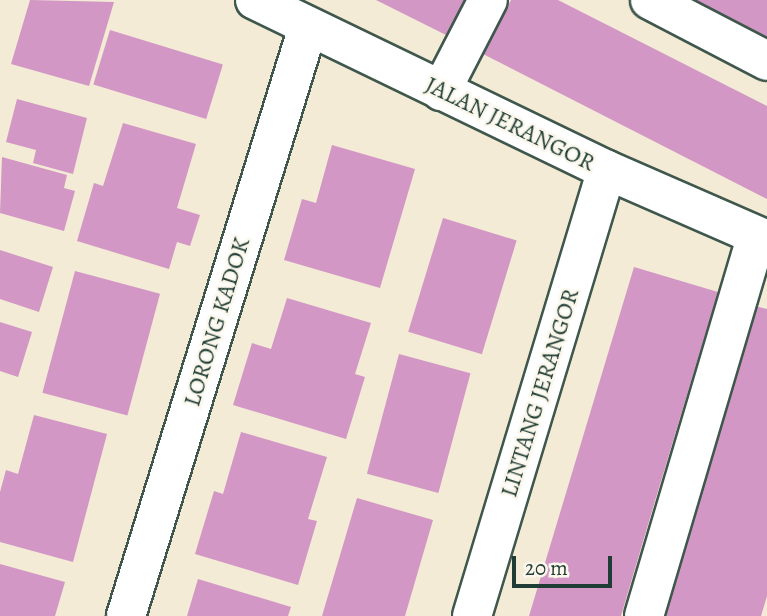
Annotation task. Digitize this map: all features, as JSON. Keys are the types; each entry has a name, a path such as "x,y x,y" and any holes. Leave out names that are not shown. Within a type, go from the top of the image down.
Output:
{"street":[{"name":"JALAN JERANGOR","path":"256,0 607,170 762,238"},
{"path":"441,91 488,0"},
{"path":"650,0 767,61"},
{"name":"LORONG KADOK","path":"126,616 308,27"},
{"name":"LINTANG JERANGOR","path":"472,616 607,170"},
{"path":"644,616 762,238"}],"building":[{"path":"30,0 114,2 89,86 11,64"},
{"path":"376,0 479,0 458,41"},
{"path":"511,0 558,0 767,106 767,199 483,54"},
{"path":"671,0 767,0 767,49"},
{"path":"110,30 223,64 206,119 93,85"},
{"path":"17,99 87,118 73,174 33,163 36,150 6,142"},
{"path":"123,123 196,144 177,208 200,215 190,246 177,242 169,269 77,241 94,183 103,186"},
{"path":"332,145 415,169 380,288 284,260 302,199 316,203"},
{"path":"2,157 67,175 64,188 75,191 64,231 0,213"},
{"path":"443,218 517,241 482,354 408,332"},
{"path":"0,250 53,267 39,312 0,299"},
{"path":"634,267 718,292 621,616 529,616"},
{"path":"75,271 160,294 127,415 42,393"},
{"path":"287,298 371,323 355,374 365,377 346,439 233,405 252,343 271,349"},
{"path":"755,306 767,309 767,596 761,616 661,616"},
{"path":"0,322 32,332 18,377 0,371"},
{"path":"399,354 470,373 438,493 367,474"},
{"path":"34,415 107,434 73,562 0,542 0,492 6,470 18,474"},
{"path":"241,432 327,457 308,519 317,521 298,585 195,554 214,491 223,494"},
{"path":"357,498 433,520 405,616 322,616"},
{"path":"0,564 65,582 55,616 0,616"},
{"path":"198,579 291,607 288,616 187,616"}]}
